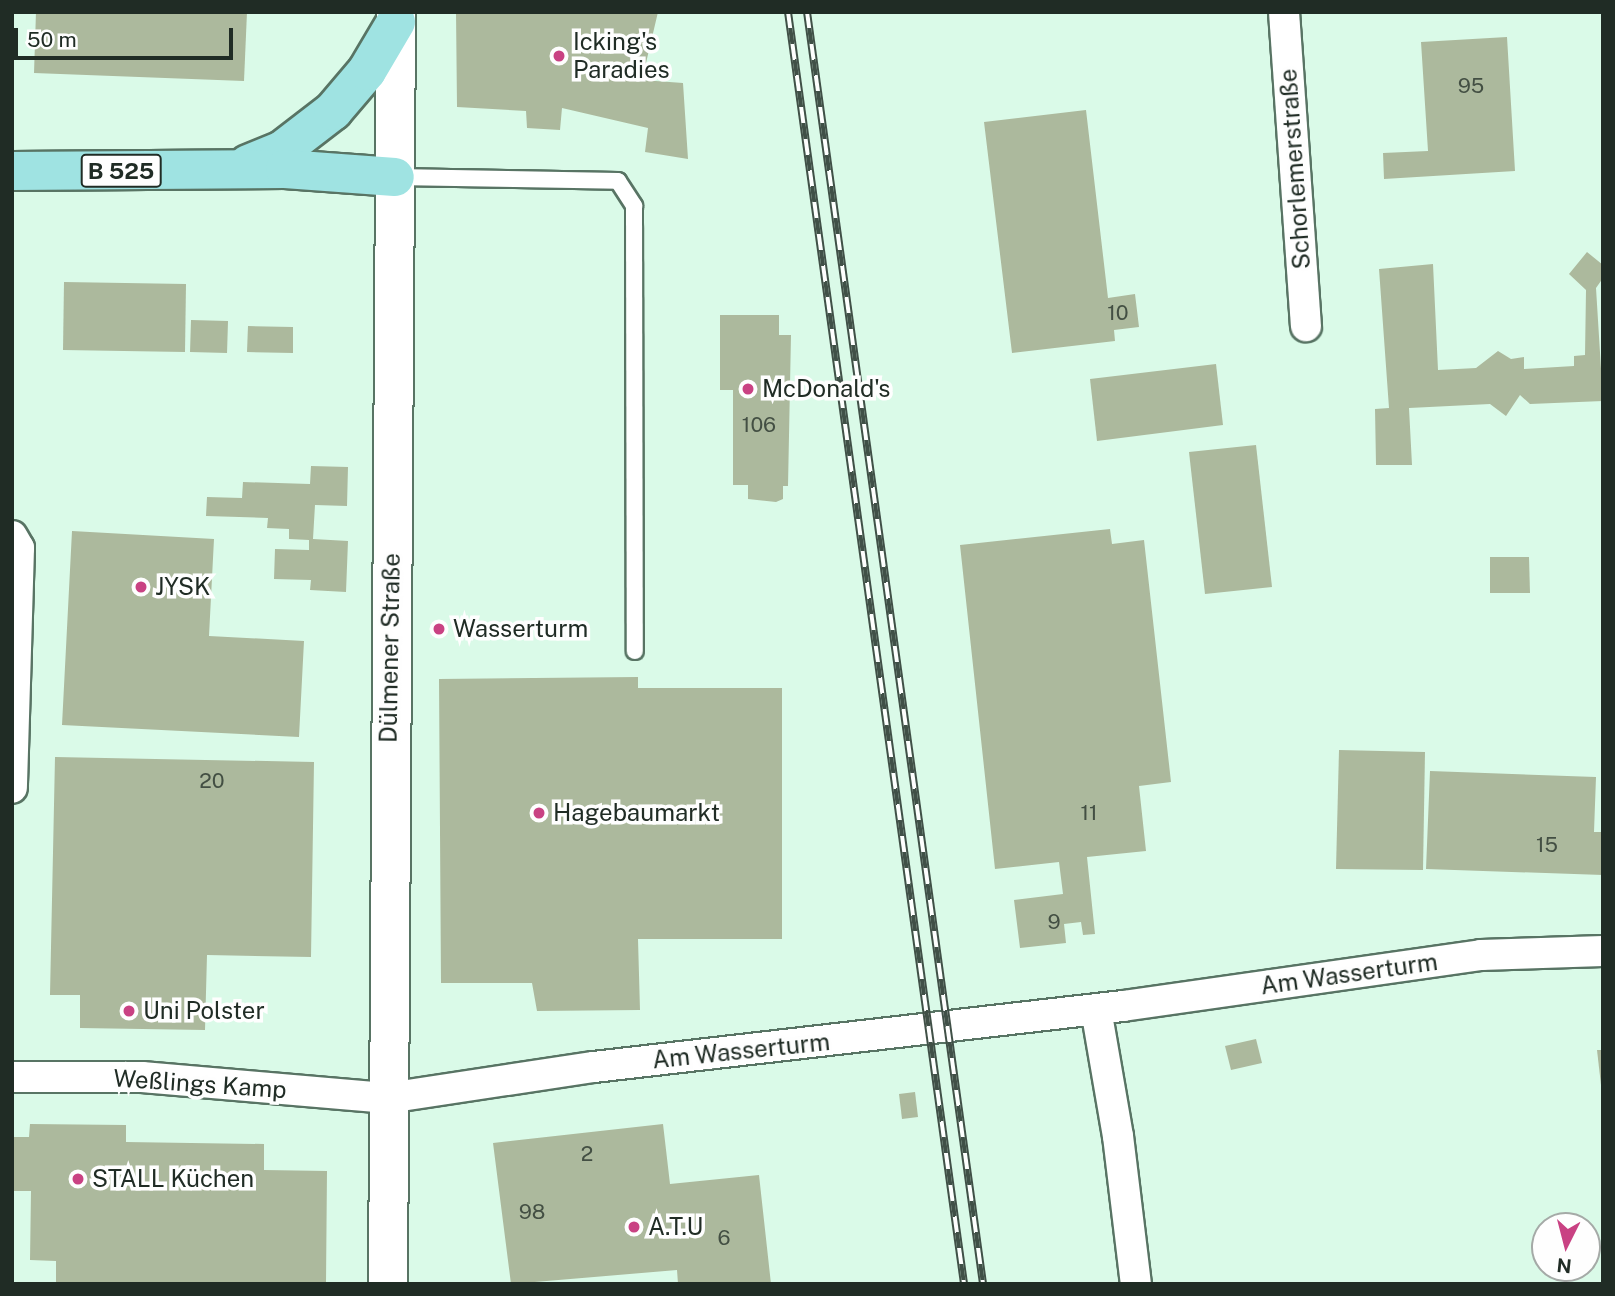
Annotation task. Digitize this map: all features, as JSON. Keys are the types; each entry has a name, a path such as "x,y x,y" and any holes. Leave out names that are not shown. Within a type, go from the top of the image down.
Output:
{"main road":[{"path":"230,171 281,151 333,111 368,71 396,17"},
{"name":"B 525","path":"12,171 333,169 396,177"}],"street":[{"name":"Schorlemerstraße","path":"1284,12 1306,326"},
{"name":"Dülmener Straße","path":"388,1284 396,17"},
{"path":"12,536 19,548 12,788"},
{"name":"Am Wasserturm","path":"388,1098 594,1067 1096,1009 1481,956 1603,951"},
{"path":"1096,1009 1118,1136 1136,1284"},
{"name":"Weßlings Kamp","path":"12,1077 142,1077 388,1098"}],"lane":[{"path":"396,177 618,181 634,206 635,651"}],"building":[{"path":"36,12 247,12 244,81 34,73"},
{"path":"456,12 658,12 642,80 683,83 688,159 645,152 648,128 562,108 560,130 527,128 526,111 457,107"},
{"path":"1507,37 1515,171 1384,179 1383,153 1428,151 1421,42"},
{"path":"1086,110 1108,298 1135,294 1139,327 1114,330 1115,341 1012,353 984,122"},
{"path":"1587,252 1603,265 1603,278 1596,288 1603,401 1530,404 1520,395 1506,416 1490,404 1409,408 1412,465 1376,465 1375,409 1389,408 1379,269 1433,264 1438,370 1476,368 1498,351 1511,359 1524,357 1524,369 1574,366 1574,356 1585,355 1586,290 1569,274"},
{"path":"64,282 186,284 185,352 63,350"},
{"path":"720,315 779,315 779,335 791,335 788,486 783,486 783,499 776,502 748,499 748,485 733,485 733,390 720,390"},
{"path":"191,320 228,321 227,353 190,352"},
{"path":"248,326 293,327 293,353 247,352"},
{"path":"1216,364 1223,425 1097,441 1090,379"},
{"path":"1256,445 1272,587 1205,594 1189,452"},
{"path":"311,466 348,467 347,506 315,505 313,539 348,541 346,592 310,590 311,580 274,579 275,549 309,550 309,540 289,539 289,529 267,528 268,518 206,516 207,497 242,498 243,482 310,484"},
{"path":"1110,529 1112,544 1144,540 1171,782 1139,786 1146,851 1087,857 1095,934 1083,935 1081,922 1064,924 1066,943 1020,948 1014,900 1063,894 1059,862 995,869 960,545"},
{"name":"JYSK","path":"72,531 214,539 209,636 304,641 299,737 62,725"},
{"path":"1490,557 1529,557 1530,593 1490,593"},
{"name":"Hagebaumarkt","path":"638,677 638,688 782,688 782,939 638,939 640,1010 537,1011 532,983 441,983 439,679"},
{"path":"1339,750 1425,752 1423,870 1336,869"},
{"path":"55,757 314,762 311,957 207,955 205,1030 80,1028 80,995 50,995"},
{"path":"1430,771 1596,777 1594,832 1603,832 1603,875 1426,869"},
{"path":"1256,1039 1262,1063 1231,1070 1225,1046"},
{"path":"1597,1050 1603,1050 1603,1085 1601,1085"},
{"path":"915,1092 918,1117 902,1119 899,1094"},
{"path":"30,1124 126,1125 126,1142 264,1144 264,1170 327,1171 326,1284 56,1284 56,1261 30,1260 31,1191 12,1191 12,1137 29,1137"},
{"name":"A.T.U","path":"663,1124 670,1184 759,1175 771,1284 678,1284 677,1270 511,1284 493,1143"}],"railway":[{"path":"788,12 964,1284"},
{"path":"807,12 983,1284"}],"place":[{"name":"Icking's Paradies","path":"559,56"},
{"name":"McDonald's","path":"748,389"},
{"name":"JYSK","path":"141,587"},
{"name":"Wasserturm","path":"439,629"},
{"name":"Hagebaumarkt","path":"539,813"},
{"name":"Uni Polster","path":"129,1011"},
{"name":"STALL Küchen","path":"78,1179"},
{"name":"A.T.U","path":"634,1227"}]}
